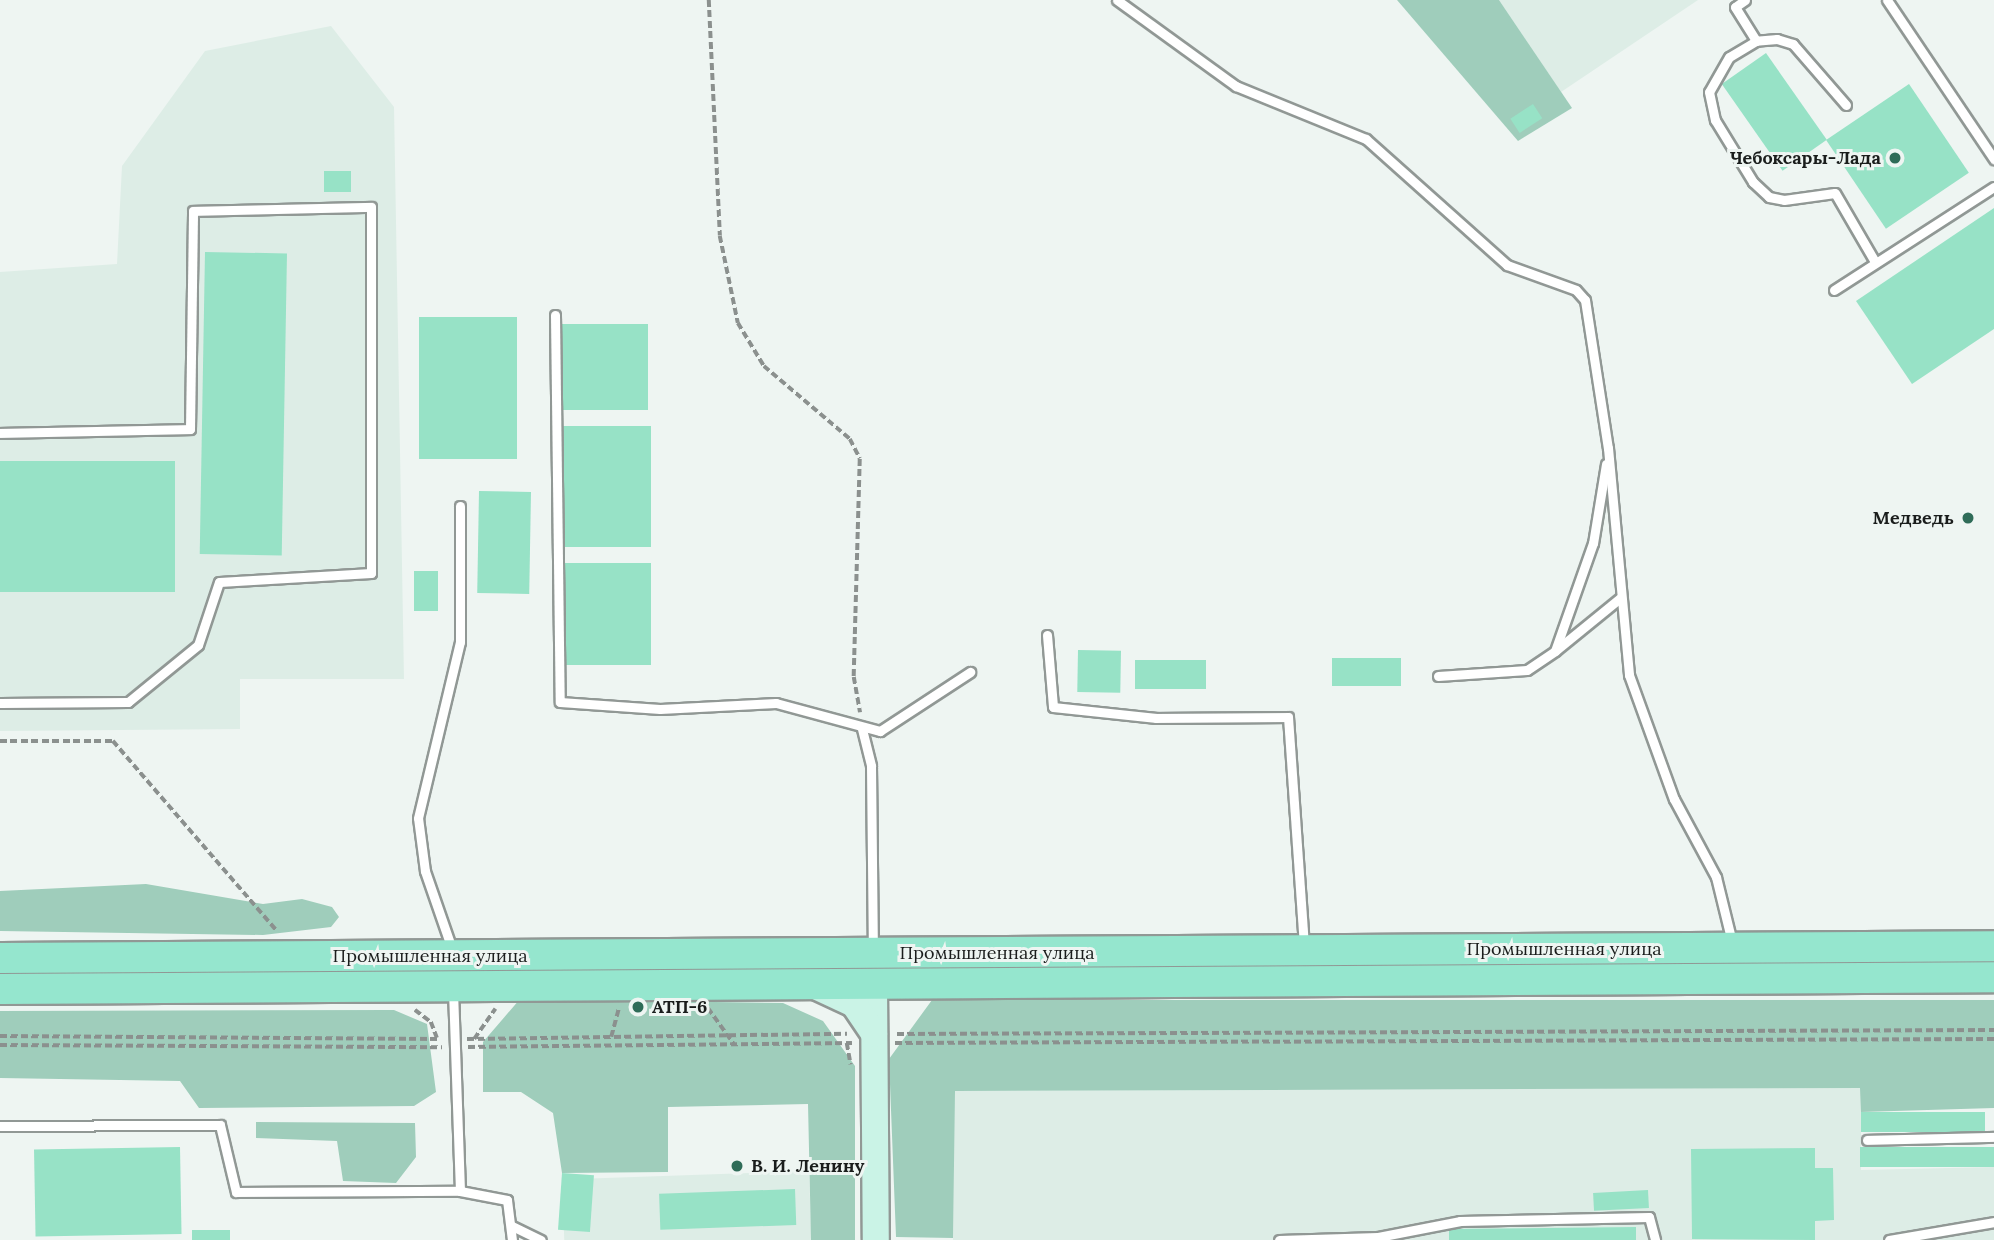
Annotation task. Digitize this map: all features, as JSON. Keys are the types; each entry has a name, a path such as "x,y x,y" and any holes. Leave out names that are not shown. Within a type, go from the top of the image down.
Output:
{"main road":[{"name":"Промышленная улица","path":"0,958 1994,946"},
{"path":"1304,950 1305,981"},
{"path":"873,953 874,984"},
{"path":"453,987 454,956"},
{"name":"Промышленная улица","path":"0,989 1994,976"}],"street":[{"path":"811,984 854,1004 874,1038"},
{"path":"874,984 876,1240"}],"lane":[{"path":"1117,0 1236,86 1366,139 1507,265 1576,290 1595,345 1608,448 1629,675 1674,799 1716,877 1734,948"},
{"path":"1745,0 1735,7 1756,41"},
{"path":"1887,0 1994,159"},
{"path":"1846,105 1793,44 1756,41 1714,74 1709,92 1716,120 1753,182 1769,197 1835,193 1874,260"},
{"path":"1834,290 1874,260 1994,187"},
{"path":"0,433 190,429 193,211 371,207 371,573 219,582 198,645 128,702 0,703"},
{"path":"555,315 560,702 660,709 776,703 828,712 862,729 880,730 971,672"},
{"path":"1555,652 1593,543 1608,448"},
{"path":"454,956 421,859 418,818 460,642 460,506"},
{"path":"1438,676 1527,670 1555,652 1620,598"},
{"path":"1047,635 1053,708 1156,718 1288,717 1304,950"},
{"path":"862,729 871,766 873,953"},
{"path":"453,987 460,1191"},
{"path":"0,1126 220,1125 236,1192 460,1191 507,1200 512,1240"},
{"path":"1867,1140 1994,1137"},
{"path":"1279,1240 1378,1237 1460,1221 1649,1217 1655,1240"},
{"path":"1889,1240 1994,1222"},
{"path":"512,1226 541,1240"}],"path":[{"path":"709,0 720,236 738,323 764,366 850,439 860,459 854,677 862,729"},
{"path":"0,741 113,741 281,936"},
{"path":"610,1045 622,999"},
{"path":"413,1002 438,1039"},
{"path":"0,1045 610,1045 734,1044 874,1038 1994,1030"},
{"path":"734,1035 734,1044"},
{"path":"0,1036 438,1039 453,1043 734,1035 874,1038 1994,1039"}],"shaded area":[{"path":"1499,0 1698,0 1561,92"},
{"path":"331,26 394,107 404,679 240,679 240,729 0,731 0,272 117,264 122,166 205,51"},
{"path":"1861,1088 1861,1170 1994,1167 1994,1240 953,1240 954,1091"},
{"path":"809,1171 811,1240 564,1240 562,1180"}],"green space":[{"path":"1397,0 1499,0 1572,108 1518,141"},
{"path":"146,884 263,904 302,899 332,907 339,917 331,927 263,935 0,931 0,891"},
{"path":"520,999 783,1003 823,1021 855,1066 855,1240 811,1240 808,1104 668,1107 668,1172 562,1173 553,1113 521,1092 483,1092 483,1042"},
{"path":"932,1000 1994,1000 1994,1108 1861,1112 1860,1088 955,1091 953,1238 896,1237 889,1059"},
{"path":"394,1010 427,1024 436,1092 414,1106 199,1108 180,1081 0,1078 0,1011"},
{"path":"256,1122 415,1123 416,1157 396,1183 343,1181 337,1141 256,1138"}],"building":[{"path":"1766,53 1827,140 1783,171 1722,84"},
{"path":"1909,84 1969,173 1886,229 1826,140"},
{"path":"1533,104 1542,118 1520,133 1510,119"},
{"path":"324,171 351,171 351,192 324,192"},
{"path":"1994,208 1994,329 1912,384 1856,301"},
{"path":"205,252 287,253 282,555 200,554"},
{"path":"419,317 517,317 517,459 419,459"},
{"path":"562,324 648,324 648,410 562,410"},
{"path":"563,426 651,426 651,547 563,547"},
{"path":"0,461 175,461 175,592 0,592"},
{"path":"479,491 531,492 529,594 477,593"},
{"path":"563,563 651,563 651,665 563,665"},
{"path":"414,571 438,571 438,611 414,611"},
{"path":"1078,650 1121,651 1120,693 1077,692"},
{"path":"1332,658 1401,658 1401,686 1332,686"},
{"path":"1135,660 1206,660 1206,689 1135,689"},
{"path":"1861,1112 1985,1112 1985,1132 1861,1132"},
{"path":"180,1147 182,1234 36,1237 34,1150"},
{"path":"1860,1147 1994,1147 1994,1167 1860,1167"},
{"path":"1815,1148 1815,1168 1833,1168 1834,1220 1815,1221 1815,1240 1692,1239 1691,1149"},
{"path":"562,1173 594,1175 590,1232 558,1230"},
{"path":"795,1189 796,1225 660,1230 659,1194"},
{"path":"1648,1190 1649,1208 1594,1211 1593,1193"},
{"path":"1636,1227 1636,1240 1449,1240 1449,1229"},
{"path":"192,1230 230,1230 230,1240 192,1240"}],"place":[{"name":"Чебоксары-Лада","path":"1895,158"},
{"name":"Медведь","path":"1968,518"},
{"name":"АТП-6","path":"638,1007"},
{"name":"В. И. Ленину","path":"737,1166"}]}
